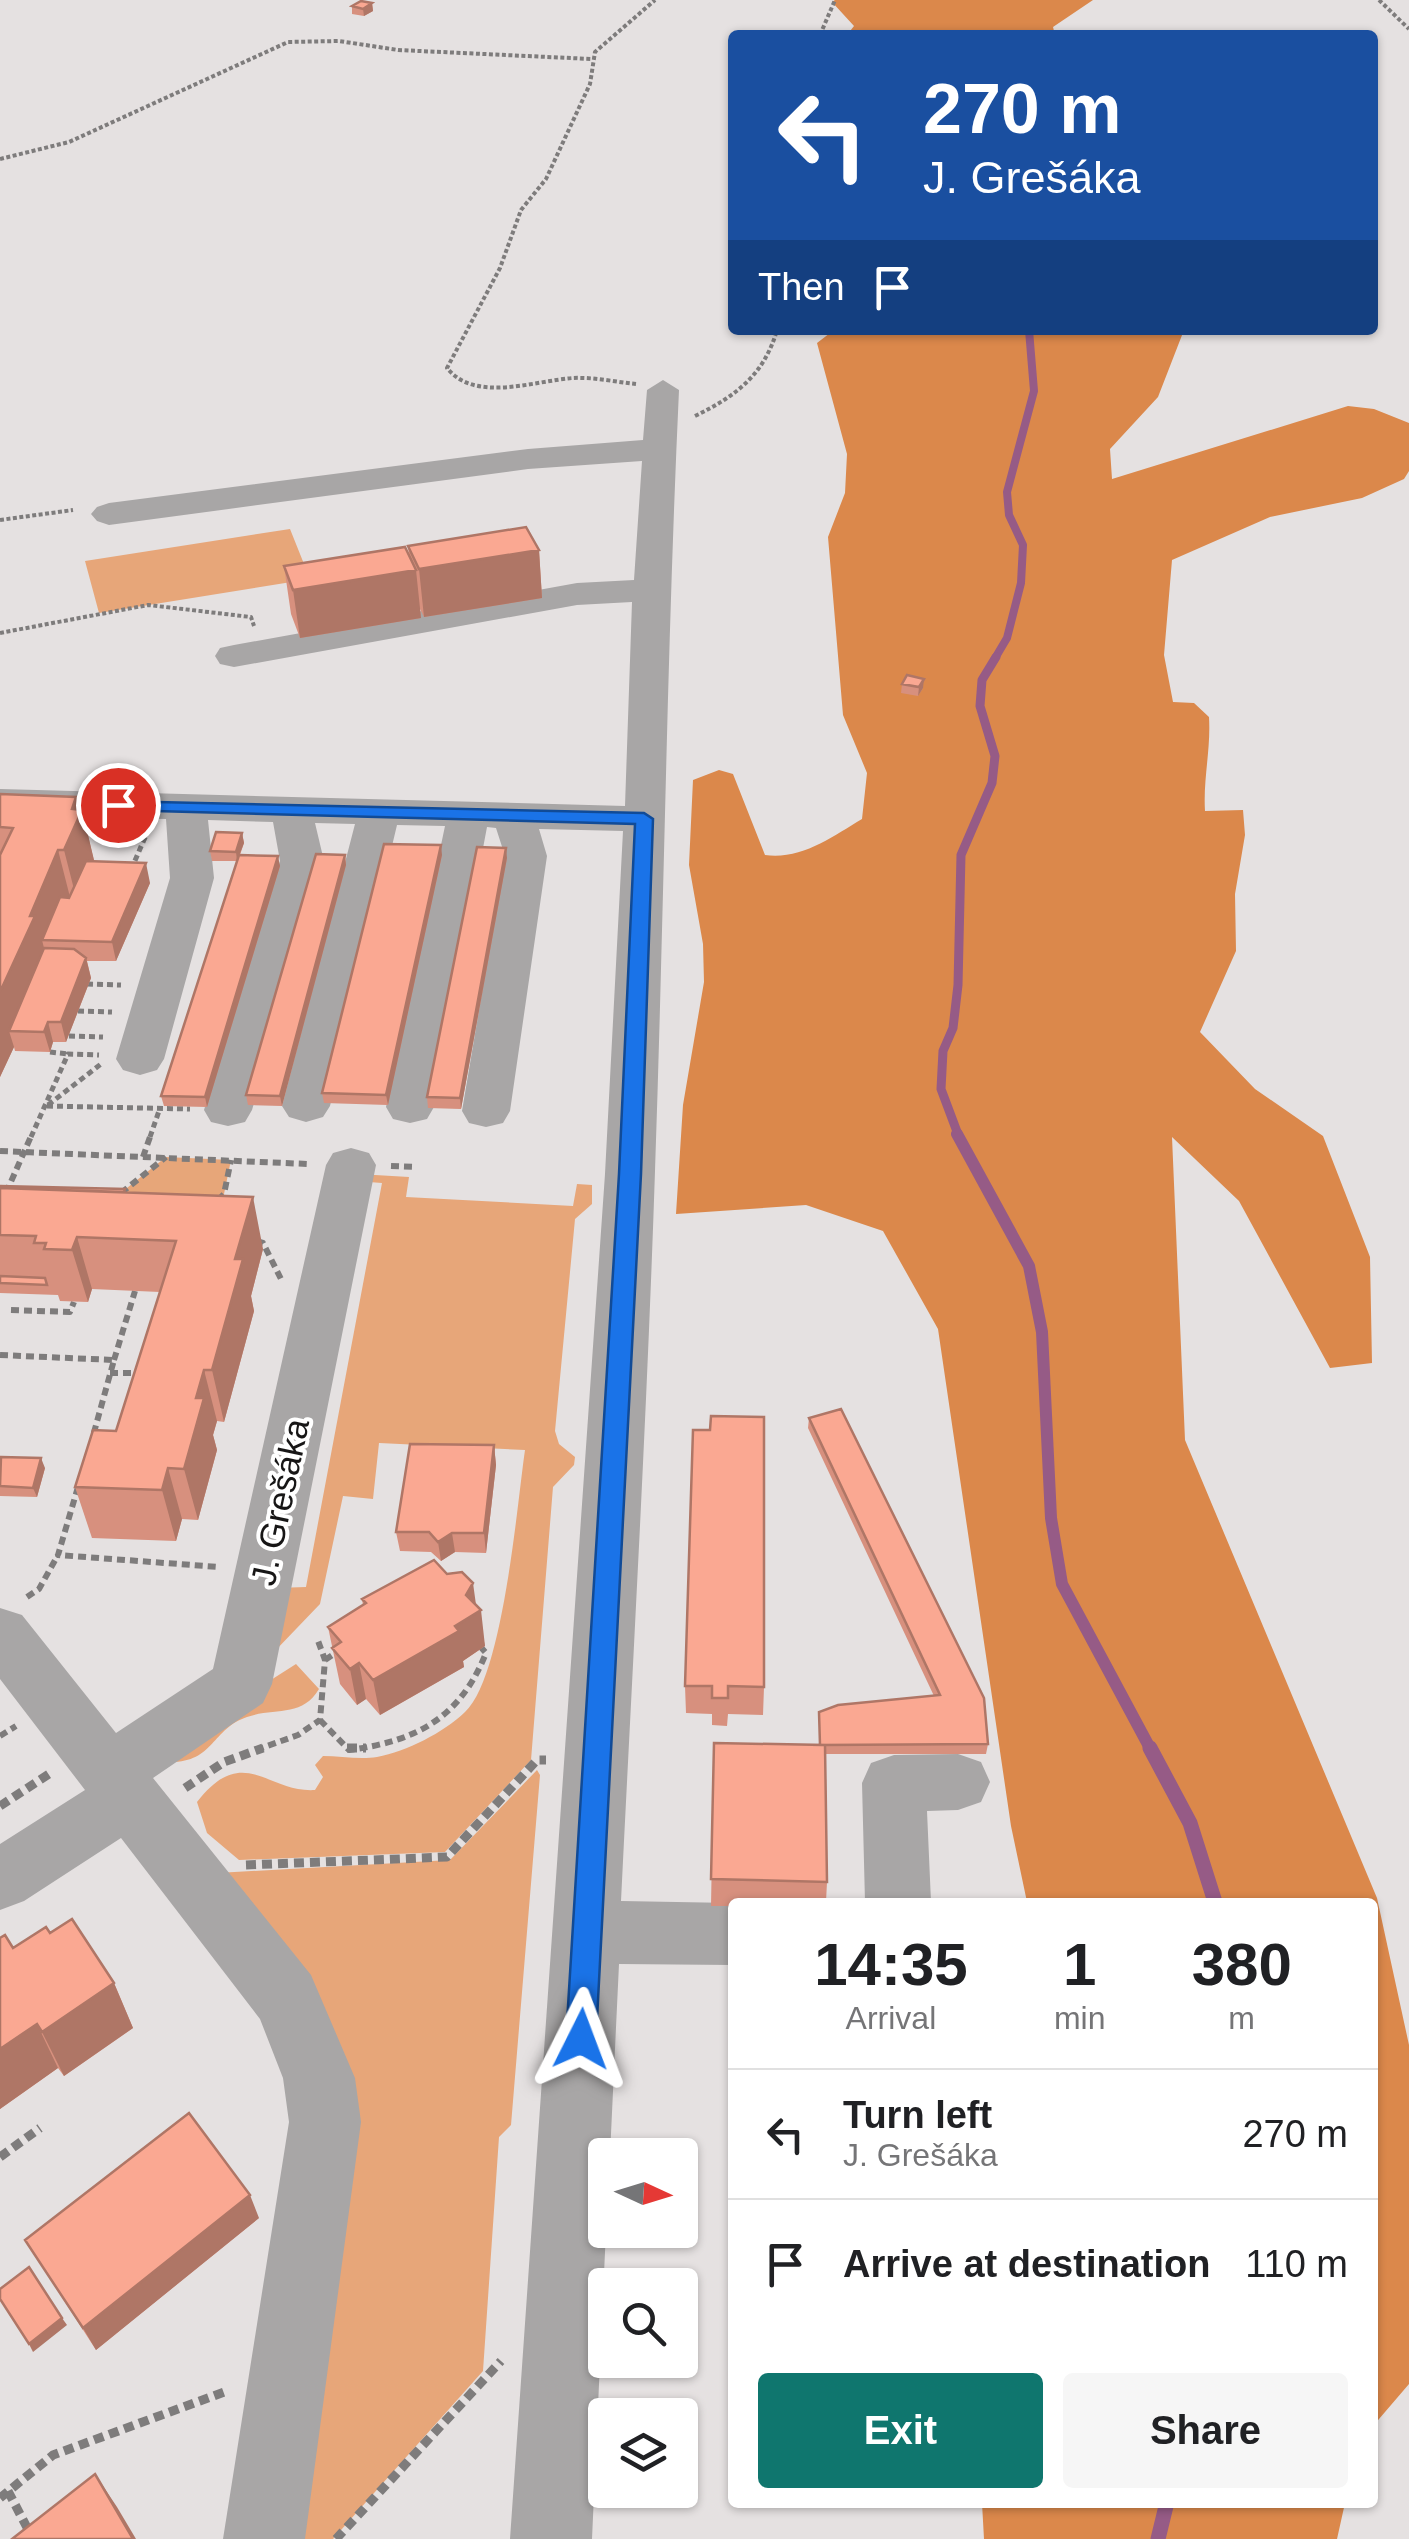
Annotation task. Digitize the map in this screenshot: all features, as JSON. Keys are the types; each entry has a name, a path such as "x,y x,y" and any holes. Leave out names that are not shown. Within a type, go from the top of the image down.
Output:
{"street":[{"path":"550,2539 630,1174 648,648 663,390"},
{"path":"100,511 662,441"},
{"path":"248,654 577,594 654,590"},
{"path":"0,802 644,819"},
{"path":"123,1051 192,878 186,806"},
{"path":"228,1110 302,862 291,809"},
{"path":"306,1106 380,811"},
{"path":"410,1107 491,813"},
{"path":"486,1111 526,856 491,813"},
{"name":"J. Grešáka","path":"0,1880 124,1805 242,1684 352,1165"},
{"path":"6,1620 124,1805 286,1998 319,2078 325,2122 264,2539"},
{"path":"898,1898 894,1783 958,1782"},
{"path":"587,1932 728,1934"}],"path":[{"path":"654,0 591,59 590,84 546,179 521,210 500,268 448,368 459,382 482,388 577,378 616,380 663,390"},
{"path":"822,30 836,0"},
{"path":"1379,0 1409,29"},
{"path":"0,159 69,142 288,42 339,40 418,52 591,59"},
{"path":"662,441 733,398 759,375 776,335"},
{"path":"0,520 100,511"},
{"path":"0,633 148,605 251,617 248,654"},
{"path":"131,828 148,828 128,876 147,878"},
{"path":"87,984 136,986"},
{"path":"47,1106 123,1051 126,1013 78,1011"},
{"path":"69,1036 123,1051"},
{"path":"50,1052 123,1051"},
{"path":"23,1197 3,1195 27,1151 68,1054"},
{"path":"143,1157 160,1108"},
{"path":"0,1151 416,1167"},
{"path":"131,1200 108,1203 166,1158"},
{"path":"211,1208 224,1194 231,1160"},
{"path":"246,1238 263,1243 282,1282"},
{"path":"110,1439 92,1439 135,1291"},
{"path":"12,1310 70,1312 74,1302"},
{"path":"0,1354 114,1360"},
{"path":"110,1373 146,1373"},
{"path":"6,1620 39,1589 58,1555 82,1472"},
{"path":"58,1555 222,1568"},
{"path":"318,1638 325,1660 320,1720 349,1750 383,1747 439,1720 472,1688 486,1653 475,1640"},
{"path":"325,1660 356,1640"},
{"path":"124,1805 298,1734 320,1720"},
{"path":"0,1806 124,1805 447,1857 537,1760 547,1760"},
{"path":"0,2157 40,2128"},
{"path":"336,2539 500,2367"},
{"path":"34,2539 4,2494 53,2455 231,2389"}],"shaded area":[{"path":"1093,0 1054,30 851,30 854,26 832,2"},
{"path":"827,335 1182,335 1158,397 1110,449 1112,479 1348,406 1374,409 1409,423 1409,471 1404,479 1362,498 1270,517 1172,560 1164,655 1173,702 1194,703 1209,717 1205,811 1243,810 1245,835 1235,894 1236,951 1200,1032 1255,1089 1323,1136 1370,1257 1372,1363 1330,1368 1239,1201 1172,1137 1185,1440 1377,1898 1026,1898 1011,1826 938,1329 883,1231 806,1205 676,1214 683,1105 704,982 703,944 689,865 693,780 719,770 733,774 765,855 804,851 862,819 867,773 843,715 828,537 845,493 847,454 817,343"},
{"path":"290,529 310,579 99,613 85,561"},
{"path":"166,1157 231,1160 224,1194 193,1226 155,1198 136,1197 108,1203"},
{"path":"358,1174 409,1177 406,1197 573,1206 577,1184 592,1185 592,1204 575,1219 555,1431 559,1444 575,1457 574,1465 553,1487 531,1760 445,1852 239,1860 207,1833 197,1802 214,1784 228,1775 242,1773 315,1790 323,1777 315,1765 323,1756 357,1758 388,1754 435,1734 465,1712 478,1693 489,1664 513,1548 525,1450 379,1443 373,1499 343,1496 320,1604 273,1653 276,1588 306,1587 382,1183 356,1181"},
{"path":"296,1664 319,1689 305,1704 235,1722 194,1758 167,1762 161,1750"},
{"path":"537,1770 540,1775 511,2125 499,2137 483,2371 333,2539 298,2539 352,2127 217,1873 450,1860"},
{"path":"1378,1903 1409,2045 1409,2384 1378,2420"},
{"path":"982,2508 1344,2508 1337,2539 984,2539"}],"building":[{"path":"361,1 372,3 363,9 352,6"},
{"path":"526,527 539,550 419,569 408,546"},
{"path":"405,547 416,570 293,590 284,566"},
{"path":"907,675 924,679 919,687 902,684"},
{"path":"0,794 76,797 72,809 82,810 64,850 58,850 30,916 35,916 0,992 0,855 13,828 0,827"},
{"path":"216,832 242,833 236,852 210,851"},
{"path":"384,844 441,845 386,1095 322,1093"},
{"path":"477,847 506,848 460,1098 427,1097"},
{"path":"316,854 345,855 280,1096 246,1095"},
{"path":"239,855 278,856 205,1097 161,1096"},
{"path":"86,861 146,863 112,942 42,940 60,897 69,898"},
{"path":"44,948 74,949 86,958 61,1022 48,1022 44,1032 9,1031"},
{"path":"0,1186 125,1189 124,1192"},
{"path":"0,1188 253,1197 235,1259 243,1259 212,1370 204,1370 196,1398 204,1398 184,1469 168,1468 162,1490 75,1487 93,1430 116,1431 176,1241 77,1237 72,1250 44,1249 46,1243 34,1243 36,1236 0,1235"},
{"path":"0,1276 45,1278 47,1285 0,1283"},
{"path":"841,1409 984,1698 988,1744 820,1745 819,1712 838,1705 940,1695 809,1418"},
{"path":"711,1416 764,1417 764,1687 728,1686 728,1698 712,1698 712,1686 685,1686 693,1430 710,1430"},
{"path":"410,1444 494,1445 484,1533 452,1533 438,1542 429,1532 396,1532"},
{"path":"1,1457 41,1458 33,1488 0,1486"},
{"path":"434,1560 447,1574 462,1572 473,1583 466,1595 481,1610 455,1626 459,1631 373,1680 359,1663 350,1669 332,1648 341,1642 328,1627 366,1603 362,1599"},
{"path":"714,1743 825,1745 827,1882 711,1879"},
{"path":"72,1919 114,1983 42,2032 37,2024 0,2049 0,1938 5,1935 13,1948 46,1927 50,1933"},
{"path":"189,2113 250,2195 83,2328 25,2240"},
{"path":"29,2267 62,2318 29,2344 0,2299 0,2289"},
{"path":"95,2474 133,2539 12,2539"}],"waterway":[{"path":"994,660 1007,638 1021,583 1023,545 1009,515 1007,492 1034,391 1029,335"},
{"path":"959,1137 941,1089 943,1051 953,1028 958,985 961,855 992,783 995,756 980,706 982,680 996,657"},
{"path":"957,1134 1029,1266 1042,1332 1051,1518 1062,1584 1151,1750"},
{"path":"1150,1748 1190,1823 1214,1898"},
{"path":"1158,2539 1166,2508"}],"route":[{"path":"118,805 644,819 630,1174 581,2039"}]}
